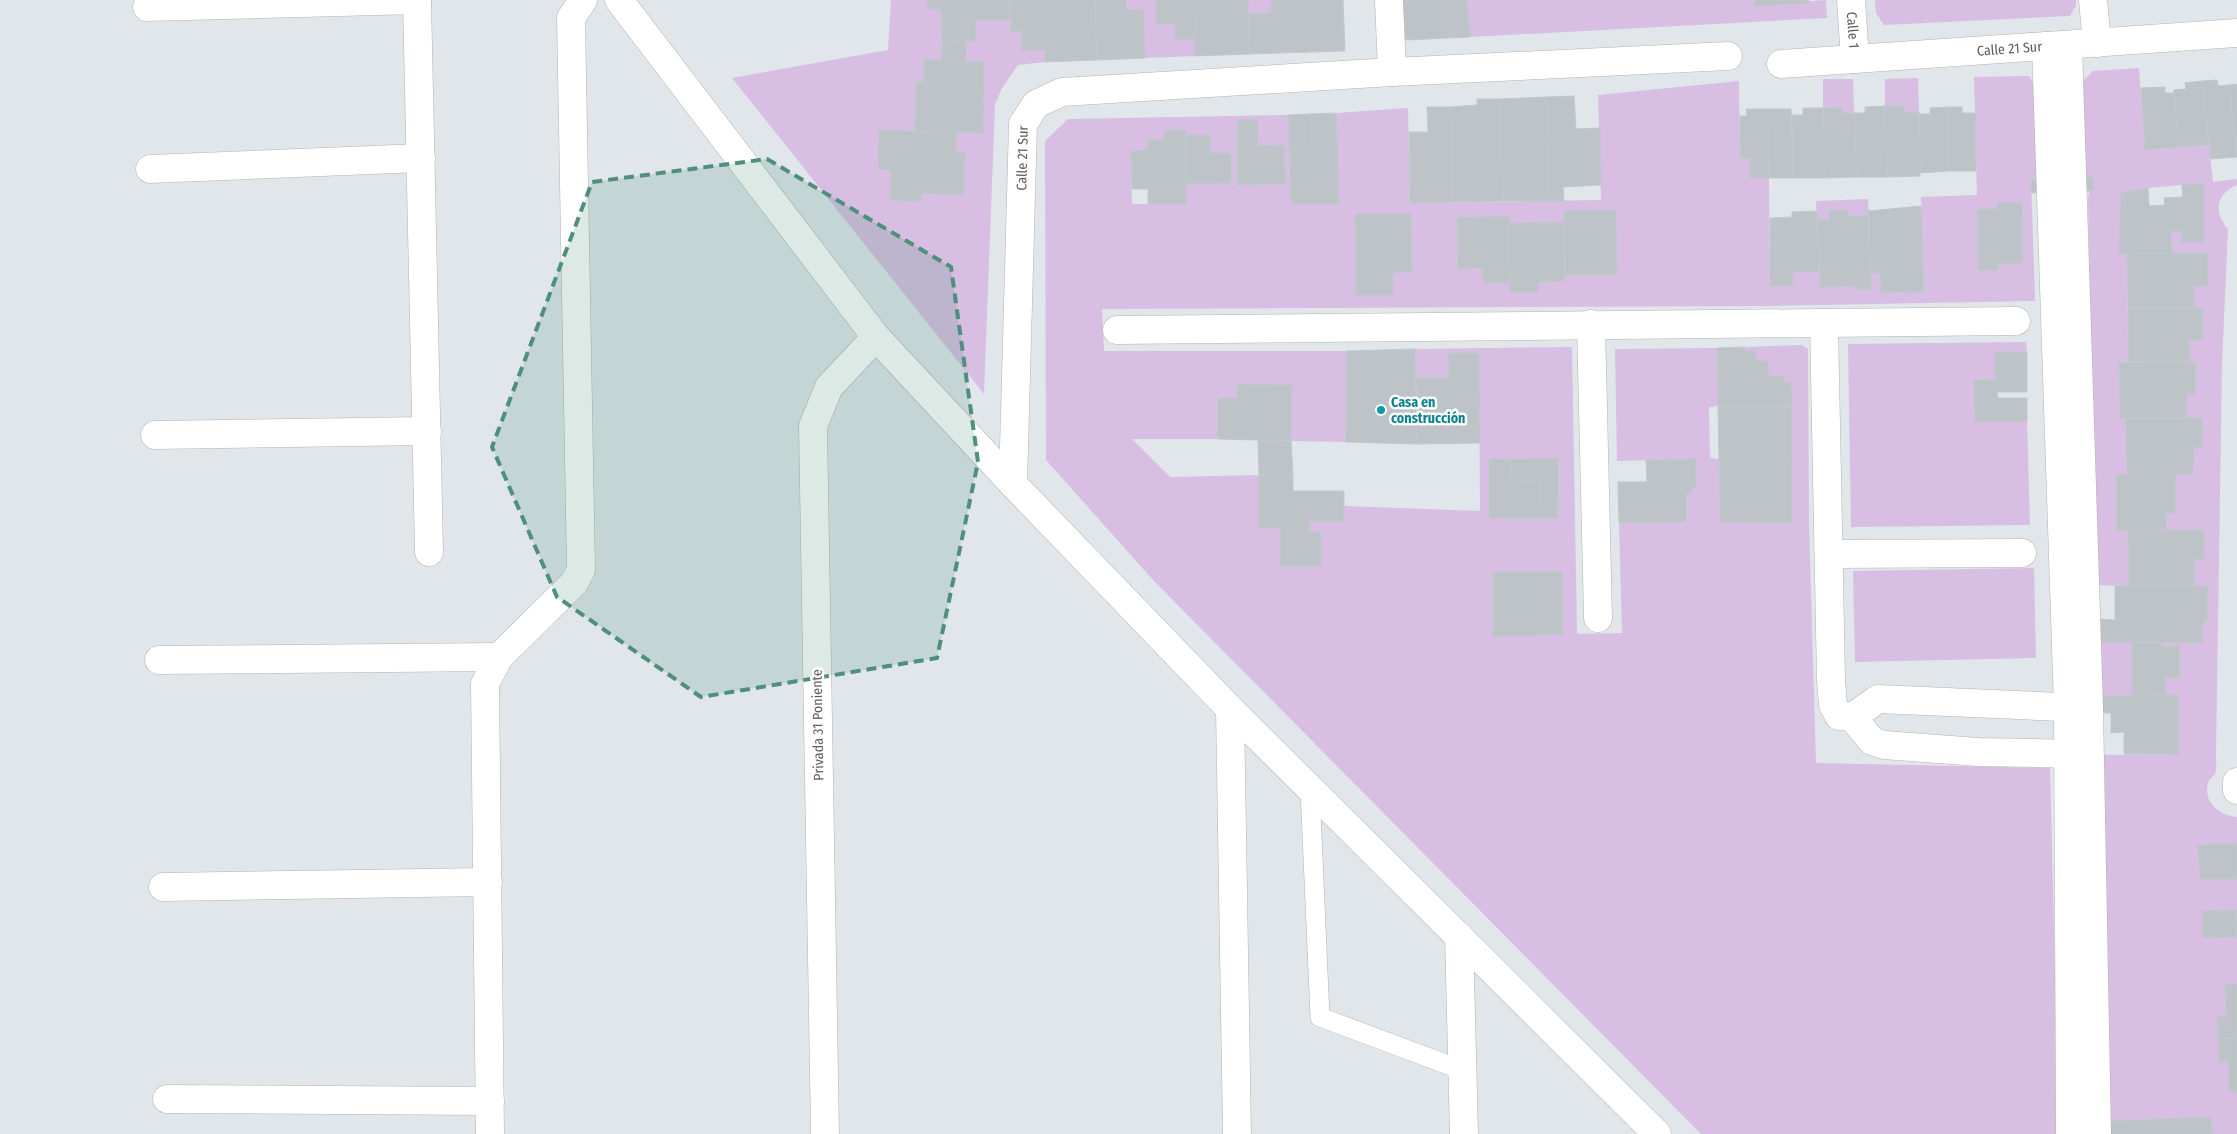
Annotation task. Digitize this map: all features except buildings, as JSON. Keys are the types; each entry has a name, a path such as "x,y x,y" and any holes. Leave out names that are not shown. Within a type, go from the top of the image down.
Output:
{"street":[{"path":"147,8 417,0 429,552"},
{"path":"490,1134 485,684 499,657 574,583 581,570 571,18 583,0"},
{"path":"619,0 876,336 1013,484 1230,709 1657,1134"},
{"path":"1388,0 1392,72"},
{"name":"Calle 1","path":"1851,0 1855,60"},
{"path":"2093,0 2097,43"},
{"name":"Calle 21 Sur","path":"1781,64 2237,34"},
{"path":"2058,46 2079,708 2070,1134"},
{"name":"Calle 21 Sur","path":"1013,484 1023,124 1036,104 1062,92 1392,72 1728,56"},
{"path":"150,169 421,158"},
{"path":"1118,330 2016,321"},
{"path":"1824,323 1833,705 1839,716 1852,717 1878,699 2079,708"},
{"path":"1591,324 1598,618"},
{"name":"Privada 31 Poniente","path":"825,1134 813,426 829,387 876,336"},
{"path":"155,435 427,431"},
{"path":"1829,554 2022,553"},
{"path":"159,660 499,657"},
{"path":"1230,709 1236,1134"},
{"path":"1852,717 1872,741 1884,745 1978,752 2079,754"},
{"path":"2079,754 2096,1134"},
{"path":"2237,782 2237,790"},
{"path":"163,887 488,882"},
{"path":"1459,936 1464,1134"},
{"path":"167,1099 490,1101"}],"lane":[{"path":"1310,788 1320,1017 1462,1070"}],"highlighted area":[{"path":"767,159 951,267 978,462 937,658 701,697 557,597 492,447 592,182"}],"shaded area":[{"path":"891,0 927,0 941,9 942,60 924,82 916,82 915,132 879,131 878,169 891,170 890,200 921,202 921,193 964,195 965,153 956,153 957,133 983,133 984,62 966,62 966,41 976,41 976,20 1010,20 1011,32 1021,31 1022,51 1045,50 1045,62 1018,65 1002,88 995,104 984,394 732,78 888,50"},
{"path":"1126,0 1156,0 1156,24 1175,24 1175,40 1195,39 1195,56 1145,58 1126,10"},
{"path":"1248,0 1279,1 1271,2 1271,13 1248,14"},
{"path":"1467,0 1755,0 1755,5 1826,0 1827,18 1470,37"},
{"path":"1875,0 2076,0 2076,5 2070,16 1884,25 1876,13"},
{"path":"2139,68 2145,150 2209,145 2213,182 2237,179 2237,185 2225,193 2219,204 2220,216 2228,229 2222,363 2216,767 2215,774 2209,782 2207,790 2210,802 2214,807 2225,814 2237,817 2237,844 2198,845 2200,879 2237,879 2237,910 2202,912 2203,938 2237,937 2237,984 2227,1016 2217,1017 2219,1061 2228,1061 2229,1092 2237,1092 2237,1134 2212,1134 2211,1117 2104,1121 2098,755 2179,754 2178,695 2165,695 2165,677 2180,677 2179,647 2162,647 2162,642 2202,643 2203,621 2207,621 2208,587 2194,586 2195,559 2204,559 2204,531 2166,531 2166,513 2175,513 2176,474 2193,474 2194,447 2202,447 2202,419 2186,419 2187,395 2195,394 2196,363 2189,362 2189,340 2203,339 2203,308 2194,308 2194,286 2208,285 2208,254 2172,253 2171,231 2181,231 2181,242 2204,241 2203,183 2148,188 2121,193 2127,253 2128,361 2119,362 2120,418 2126,418 2127,475 2117,475 2117,531 2128,531 2129,586 2095,585 2088,198 2092,177 2084,177 2082,82 2093,71"},
{"path":"2029,76 2034,84 2037,180 2031,180 2035,301 1770,306 1102,309 1104,351 1347,351 1346,442 1291,441 1292,385 1237,384 1237,398 1218,398 1218,439 1132,439 1170,477 1259,475 1259,528 1280,528 1280,566 1321,566 1321,532 1309,532 1309,521 1344,521 1344,506 1480,511 1479,353 1448,353 1449,378 1416,378 1415,349 1572,347 1577,634 1622,633 1619,523 1686,522 1686,494 1691,494 1692,487 1696,487 1696,459 1617,461 1615,349 1717,348 1718,406 1709,407 1710,458 1719,459 1720,522 1791,523 1791,382 1784,382 1784,376 1769,376 1768,361 1756,361 1745,351 1745,347 1802,345 1808,349 1809,523 1816,763 2050,768 2059,1134 1701,1134 1154,581 1046,460 1045,141 1068,119 1288,115 1291,204 1339,204 1336,113 1408,108 1410,203 1601,200 1598,95 1739,81 1740,158 1750,158 1750,178 1769,178 1770,285 1793,285 1793,272 1819,272 1820,287 1854,286 1855,290 1871,289 1870,274 1880,273 1881,293 1924,291 1921,197 1977,195 1974,77","holes":["1165,130 1185,130 1186,135 1210,135 1211,153 1231,153 1231,183 1186,184 1186,204 1132,204 1131,151 1148,150 1147,140 1165,140","1998,203 2022,203 2023,263 1998,264 1998,270 1979,270 1977,209 1998,209","1564,211 1616,211 1617,275 1565,275 1565,281 1538,282 1538,292 1510,292 1510,283 1483,283 1482,268 1458,268 1457,218 1508,216 1509,223 1564,222","1355,214 1411,214 1412,272 1393,273 1393,295 1356,295","1558,458 1558,518 1489,518 1489,459","1493,572 1562,572 1563,634"]},
{"path":"1918,78 1919,112 1904,112 1903,106 1885,106 1885,79"},
{"path":"1823,79 1853,79 1854,113 1842,113 1842,107 1823,108"},
{"path":"1868,199 1869,215 1847,216 1847,210 1829,211 1830,220 1817,220 1816,201"},
{"path":"2026,342 2027,352 1995,353 1995,379 1974,380 1975,421 2027,421 2030,525 1851,527 1848,344"},
{"path":"2034,568 2036,658 1855,662 1853,571"},
{"path":"2097,642 2132,642 2132,696 2098,696"}],"place":[{"name":"Casa en construcción","path":"1381,410"}]}
